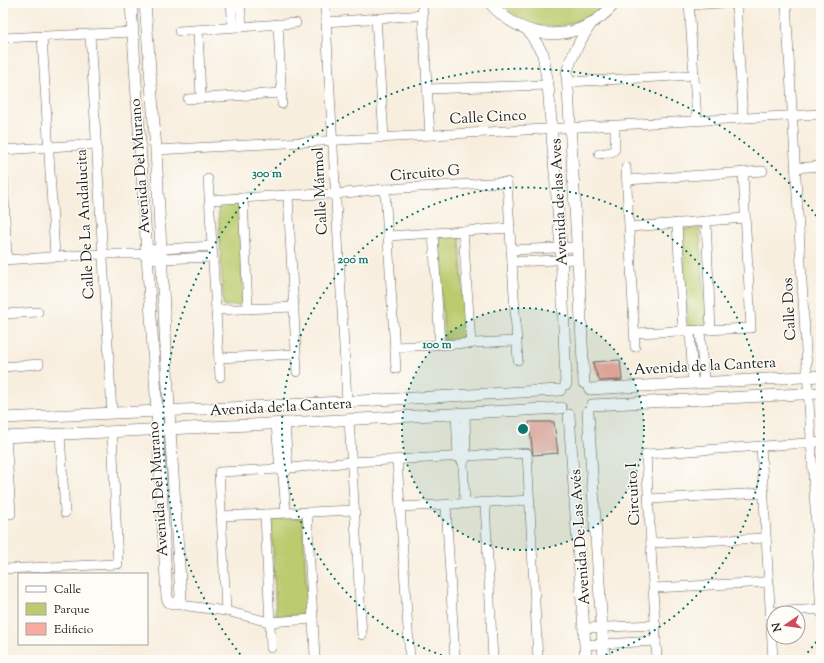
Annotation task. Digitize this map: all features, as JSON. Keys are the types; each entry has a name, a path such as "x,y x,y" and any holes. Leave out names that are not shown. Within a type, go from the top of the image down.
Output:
{"street":[{"name":"Avenida Del Murano","path":"131,3 145,254 157,411 167,598 169,602 174,604 179,603 181,596 170,429 156,150 145,3"},
{"path":"231,3 233,27"},
{"path":"240,3 242,26"},
{"name":"Calle Mármol","path":"325,3 347,401"},
{"path":"422,3 430,135"},
{"path":"490,3 499,13 513,23 528,30 549,34 570,32 590,25 606,14 616,3"},
{"path":"697,120 689,4 723,3"},
{"path":"736,3 743,118"},
{"name":"Calle Dos","path":"786,3 821,613"},
{"path":"326,22 423,15"},
{"path":"376,19 384,137"},
{"path":"179,31 296,22"},
{"path":"278,24 282,104"},
{"name":"Avenida de las Aves","path":"587,386 567,72 571,57 590,25"},
{"path":"198,30 201,98"},
{"name":"Avenida de las Aves","path":"528,30 543,54 548,85 562,260 563,387"},
{"path":"3,38 133,32"},
{"name":"Calle De La Andalucita","path":"90,34 112,413"},
{"path":"42,36 55,256"},
{"path":"568,82 694,75"},
{"path":"427,89 548,85"},
{"path":"188,99 282,93"},
{"name":"Calle Cinco","path":"156,150 821,114"},
{"path":"599,154 612,152 615,149 615,126"},
{"path":"3,150 96,144"},
{"path":"796,168 821,166"},
{"path":"626,167 635,347"},
{"path":"627,180 763,171"},
{"path":"634,333 751,328 743,172"},
{"path":"3,175 5,260 102,254 213,256"},
{"path":"208,179 220,377"},
{"name":"Circuito G","path":"396,369 385,189 507,182 518,360"},
{"path":"210,200 288,195 335,194 385,189"},
{"path":"288,195 297,372"},
{"path":"243,198 248,309"},
{"path":"630,227 745,218"},
{"path":"706,221 711,330"},
{"path":"677,223 686,331 698,382"},
{"path":"388,236 510,228"},
{"path":"463,231 471,344"},
{"path":"433,233 440,345"},
{"path":"161,254 212,246"},
{"path":"510,250 578,247"},
{"path":"512,262 578,259"},
{"path":"216,310 294,307"},
{"path":"3,314 38,312"},
{"path":"698,382 700,330"},
{"path":"394,347 517,341"},
{"path":"219,358 296,354"},
{"path":"3,366 39,364"},
{"name":"Avenida de la Cantera","path":"587,386 821,376"},
{"path":"590,409 593,394 587,386 578,381 572,382 563,387 558,397 565,412 579,416 590,409 821,393"},
{"name":"Avenida de la Cantera","path":"3,418 347,401 563,387"},
{"name":"Avenida De Las Avés","path":"590,409 604,660"},
{"name":"Avenida de la Cantera","path":"5,437 281,424 460,413 565,412"},
{"name":"Avenida De Las Avés","path":"565,412 586,660"},
{"path":"460,413 465,504"},
{"path":"349,420 362,635"},
{"path":"281,424 286,513"},
{"path":"3,569 118,564 112,432"},
{"path":"60,434 65,513"},
{"path":"5,437 11,514"},
{"name":"Circuito I","path":"658,660 646,454 821,442"},
{"path":"761,446 771,605"},
{"path":"226,611 219,472 284,471 351,462 462,458 527,453 538,660"},
{"path":"397,460 410,660"},
{"path":"649,499 764,493"},
{"path":"400,507 530,500"},
{"path":"485,503 493,660"},
{"path":"446,505 455,660"},
{"path":"221,516 354,510"},
{"path":"307,512 315,656"},
{"path":"265,514 271,648"},
{"path":"651,543 766,538"},
{"path":"654,588 769,582"},
{"path":"179,603 188,606 226,611 269,622 312,619"},
{"path":"806,610 821,609"},
{"path":"584,628 656,625"},
{"path":"585,645 656,641"},
{"path":"772,645 773,660"}],"green space":[{"path":"501,3 605,3 590,16 571,24 561,26 540,26 531,24 515,15"},
{"path":"239,203 244,305 223,306 218,204"},
{"path":"700,228 706,329 688,330 682,229"},
{"path":"460,236 466,339 444,340 438,237"},
{"path":"303,518 308,615 276,616 271,519"}],"building":[{"path":"620,360 622,380 600,381 593,362"},
{"path":"529,422 554,422 558,453 533,455"}]}
